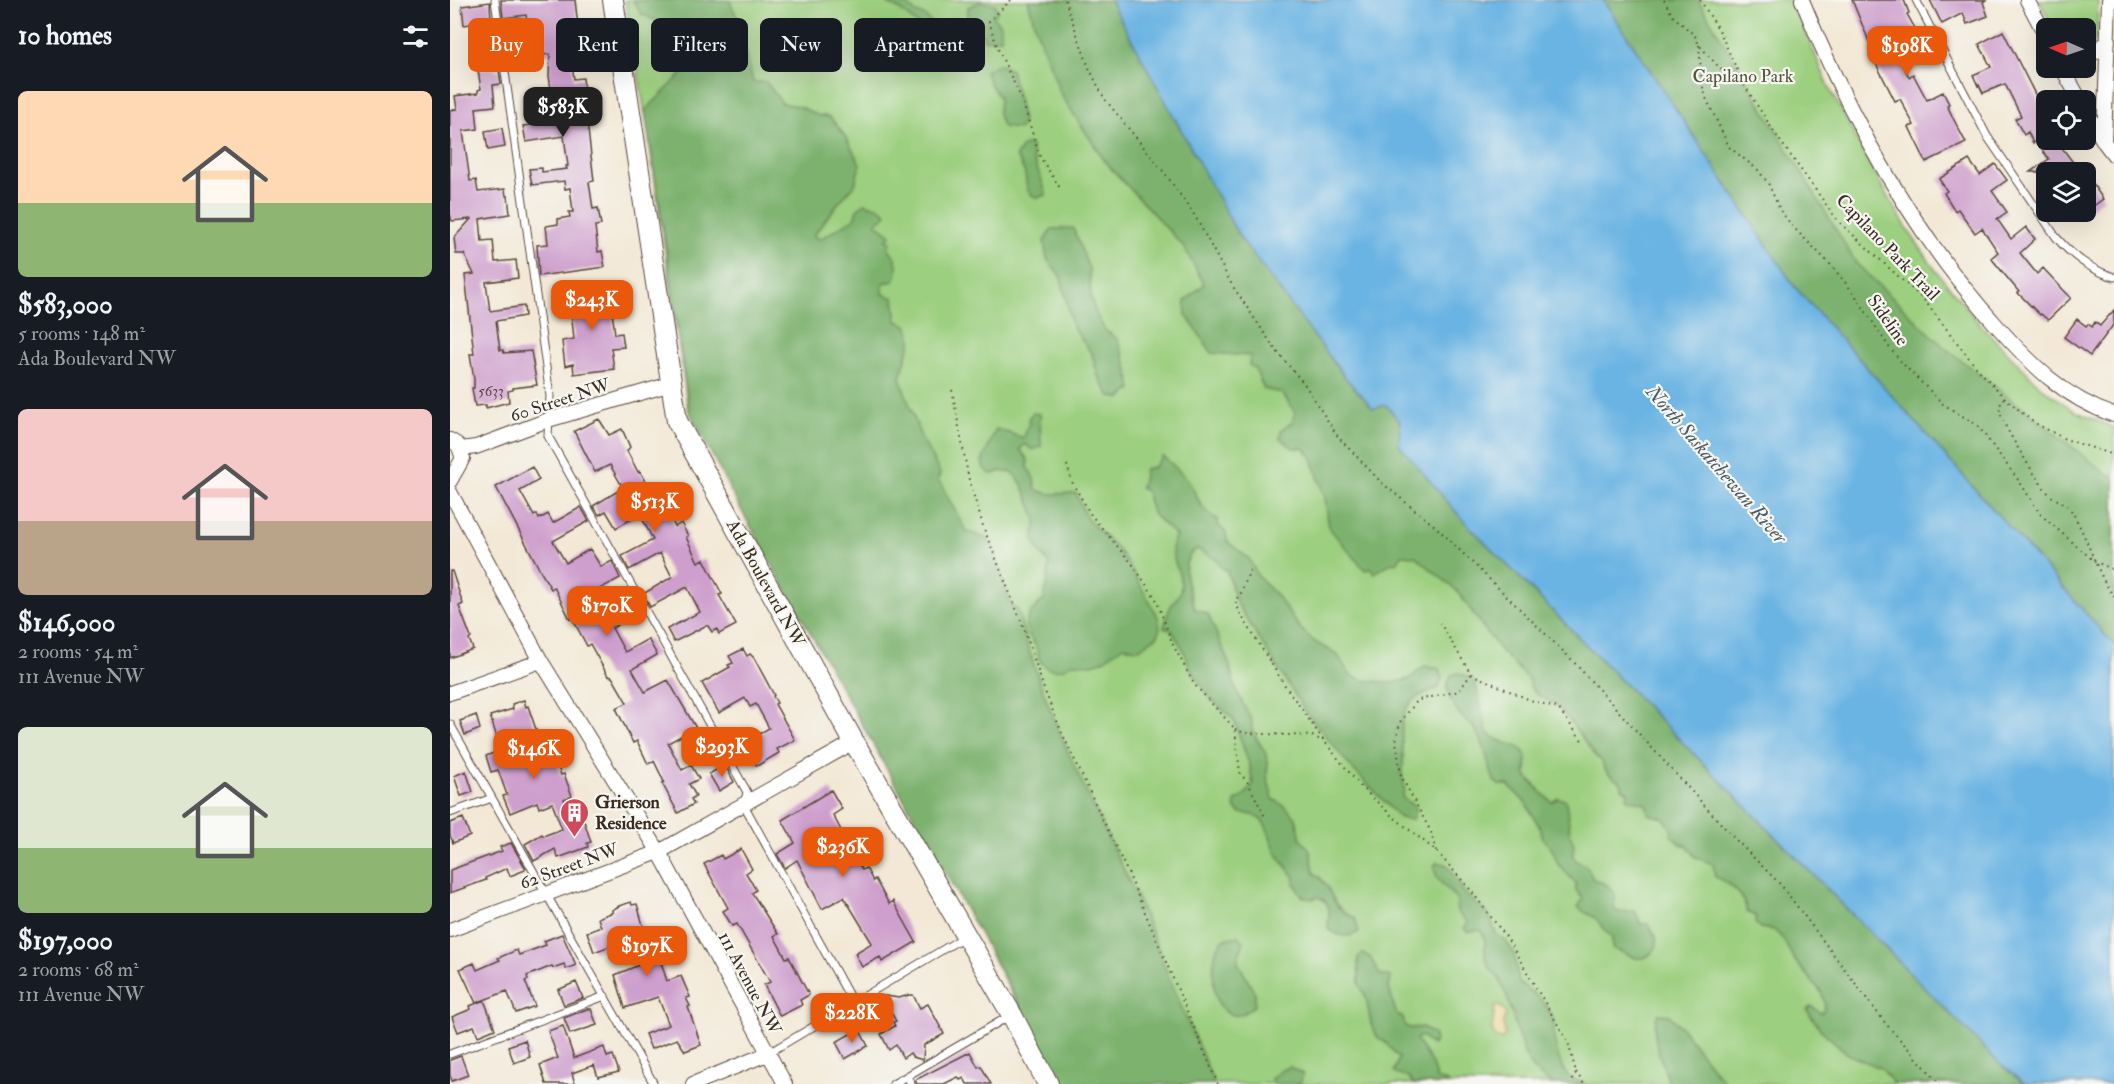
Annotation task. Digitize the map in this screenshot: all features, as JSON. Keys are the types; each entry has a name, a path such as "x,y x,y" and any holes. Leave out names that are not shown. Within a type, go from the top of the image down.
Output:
{"street":[{"name":"Ada Boulevard NW","path":"614,0 677,421 855,742 1012,1015 1048,1084"},
{"path":"1802,0 1829,62 1888,176 1909,212 1956,279 2007,337 2052,381 2086,405 2114,415"},
{"path":"2027,0 2036,18"},
{"path":"2104,142 2109,0"},
{"path":"2096,52 2108,41"},
{"path":"2096,129 2114,154"},
{"name":"60 Street NW","path":"461,449 476,447 548,420 671,384"},
{"path":"450,440 461,449 462,463 450,481"},
{"name":"111 Avenue NW","path":"450,492 541,661 659,852 785,1084"},
{"path":"450,693 541,661"},
{"name":"62 Street NW","path":"450,930 659,852 855,742"},
{"path":"693,1084 767,1054"}],"lane":[{"path":"495,0 550,396 548,436 747,792 744,805 853,1003"},
{"path":"1916,0 1987,136 2056,237 2090,268 2114,277"},
{"path":"450,724 654,1084"},
{"path":"450,813 492,798"},
{"path":"767,1054 966,936"},
{"path":"450,1054 605,996"},
{"path":"893,1084 1012,1015"},
{"path":"907,1076 911,1084"}],"path":[{"path":"1011,0 989,21 997,47 1022,100 1031,136 1040,157 1060,188"},
{"path":"1065,0 1089,68 1104,98 1167,176 1195,216 1232,285 1275,349 1305,384 1338,437 1382,483 1436,527 1571,659 1734,838 1781,885 1886,1024 1940,1084"},
{"path":"1664,0 1672,15 1695,36 1726,75 1743,82"},
{"name":"Capilano Park Trail","path":"1700,0 1719,30 1743,82 1778,138 1838,221 1924,300 1976,367 2004,397 2033,422 2051,433 2114,455"},
{"name":"Sideline","path":"1700,45 1702,84 1706,98 1729,147 1758,170 1768,183 1780,210 1853,292 1889,347 1903,364 1942,404 1978,426 2041,515 2094,561 2114,570"},
{"path":"952,390 969,480 984,529 1025,631 1044,689 1087,787 1130,875 1218,1084"},
{"path":"2004,397 2000,407 2002,421 2044,488 2055,500 2068,506 2071,510 2089,544 2099,575 2114,597"},
{"path":"1067,465 1072,482 1091,515 1133,566 1156,599 1173,645 1194,684 1235,729 1244,733 1312,736 1324,741"},
{"path":"1250,570 1241,593 1235,601 1240,615 1284,684 1324,741 1361,787 1436,851 1469,888 1508,938 1568,1042 1576,1072 1584,1084"},
{"path":"1440,623 1472,674 1530,700 1558,708 1584,742"},
{"path":"1436,851 1431,832 1401,776 1396,741 1400,722 1418,700 1460,691 1472,674"},
{"path":"1235,729 1240,773 1248,783 1266,819"},
{"path":"1571,1084 1576,1072"}],"green space":[{"path":"625,0 1109,0 1239,237 1343,376 1463,520 2020,1084 1059,1084 976,926 688,409 638,72 639,18 628,18"},
{"path":"633,0 729,0 738,18 651,18 641,14"},
{"path":"881,0 898,0 927,18 910,18"},
{"path":"1028,0 1110,0 1239,236 1344,376 1373,408 1386,405 1400,421 1400,445 1463,520 2000,1064 2024,1084 1894,1084 1881,1068 1849,1055 1820,1029 1807,1010 1811,1006 1821,1013 1825,1003 1821,992 1795,961 1782,938 1774,930 1760,928 1755,923 1756,916 1747,912 1736,890 1715,877 1713,864 1695,857 1688,846 1679,843 1671,835 1673,831 1663,818 1648,814 1644,803 1627,799 1628,792 1622,788 1621,782 1606,771 1602,761 1596,757 1555,704 1539,696 1531,688 1529,680 1499,649 1457,591 1415,556 1402,555 1397,563 1393,562 1374,573 1371,568 1365,570 1329,528 1325,498 1312,458 1304,448 1293,448 1280,438 1281,431 1293,421 1295,412 1282,393 1264,389 1255,369 1249,365 1251,356 1212,353 1186,315 1185,301 1204,284 1184,247 1106,163 1061,95 1035,26"},
{"name":"Capilano Park","path":"1603,0 1791,0 1832,93 1871,167 1908,230 1937,272 1978,322 2040,386 2073,410 2114,428 2114,645"},
{"name":"Capilano Park","path":"1603,0 1698,0 1856,263 1944,347 2107,474 2114,476 2114,645 1794,286"},
{"path":"2039,0 2098,0 2096,39 2096,18 2048,18"},
{"path":"980,2 995,4 998,11 993,17 1001,25 1001,38 985,40 985,18 968,18 968,7"},
{"path":"748,61 753,82 766,82 782,103 830,117 845,136 860,164 855,185 813,236 820,239 854,219 857,209 865,203 880,208 887,214 876,223 891,235 886,240 891,242 888,248 894,255 897,268 894,281 883,283 883,294 894,298 897,321 907,325 912,339 900,378 921,437 940,473 938,479 966,531 988,539 997,554 996,559 1011,606 1018,610 1039,681 1052,715 1143,911 1214,1084 1064,1084 730,490 689,411 645,111 683,73 748,72"},
{"path":"998,64 1011,70 1023,120 1020,129 1003,127 998,115 999,98 985,71"},
{"path":"1027,144 1031,146 1046,195 1037,198 1028,191 1025,174 1016,156"},
{"path":"1073,228 1089,269 1091,296 1096,314 1105,330 1117,339 1126,363 1132,389 1120,399 1109,395 1098,376 1092,354 1072,326 1061,277 1047,259 1044,241 1052,229"},
{"path":"1033,413 1040,414 1041,447 1032,450 1025,444 1020,449 1028,460 1028,467 1036,490 1049,494 1076,493 1087,519 1117,548 1158,617 1160,627 1157,637 1139,649 1123,646 1102,661 1092,664 1072,663 1056,670 1047,668 1040,661 1026,626 1027,619 1044,600 1048,580 1049,564 1036,546 1034,538 1036,518 1022,484 1013,473 1000,471 993,474 988,473 982,462 996,429 1024,438 1029,425 1029,417"},
{"path":"1163,456 1185,477 1201,505 1217,519 1218,525 1226,532 1227,541 1249,559 1258,576 1277,596 1300,628 1315,642 1337,654 1350,675 1362,680 1393,683 1409,679 1425,666 1439,669 1442,679 1438,688 1416,698 1409,705 1402,721 1404,787 1402,797 1416,808 1412,820 1400,818 1350,766 1305,711 1237,604 1227,571 1216,559 1197,549 1187,560 1186,576 1195,609 1208,614 1229,663 1236,690 1252,721 1252,731 1268,761 1267,777 1273,799 1286,807 1296,818 1301,839 1310,850 1314,873 1326,884 1340,908 1355,918 1359,932 1355,934 1343,936 1328,929 1329,910 1326,902 1318,897 1312,899 1303,897 1294,883 1295,877 1277,854 1266,826 1257,817 1240,813 1235,808 1235,801 1242,798 1253,785 1250,767 1234,720 1211,699 1190,668 1183,649 1172,631 1164,627 1181,585 1172,550 1176,536 1152,513 1146,491 1140,488 1145,469 1154,467"},
{"path":"1458,673 1471,678 1476,685 1487,733 1522,750 1526,758 1526,775 1552,802 1558,798 1566,800 1570,833 1574,844 1573,855 1576,861 1587,866 1593,879 1606,884 1615,894 1614,909 1618,912 1635,911 1641,924 1648,924 1656,937 1657,946 1649,955 1637,958 1612,948 1612,937 1595,918 1578,907 1583,899 1576,890 1576,883 1558,864 1525,802 1508,785 1499,785 1494,781 1482,742 1475,729 1459,714 1450,699 1447,687 1451,675"},
{"path":"1437,862 1447,865 1466,895 1489,915 1496,934 1506,941 1514,953 1519,983 1539,998 1551,1013 1554,1021 1556,1048 1564,1069 1569,1077 1587,1084 1554,1084 1543,1078 1527,1059 1505,992 1487,963 1482,933 1480,930 1467,932 1464,928 1468,923 1457,912 1457,900 1437,876 1434,866"},
{"path":"1238,936 1244,942 1237,961 1255,993 1255,1005 1239,1015 1229,1014 1222,1009 1213,980 1217,948 1224,939"},
{"path":"1362,954 1370,957 1380,975 1391,977 1389,988 1396,1013 1403,1018 1405,1026 1423,1027 1433,1034 1435,1041 1433,1045 1423,1037 1416,1040 1431,1062 1437,1079 1448,1082 1448,1084 1413,1084 1408,1077 1396,1074 1394,1071 1399,1058 1385,1042 1377,1037 1371,1024 1366,997 1359,984 1358,957"},
{"path":"1658,1014 1669,1015 1681,1027 1727,1084 1669,1084 1656,1040 1655,1022"},
{"path":"1290,1067 1303,1074 1300,1084 1273,1084 1271,1079 1281,1070"}],"sand":[{"path":"1495,1006 1501,1007 1506,1013 1503,1022 1505,1034 1502,1040 1495,1037 1492,1030"}],"water":[{"name":"North Saskatchewan River","path":"1110,0 1603,0 1794,286 2114,645 2114,1084 2025,1084 2000,1064 1463,520 1399,445 1400,421 1386,405 1373,408 1344,376 1239,236"}],"building":[{"path":"501,0 575,0 577,18 556,18 556,72 573,72 574,79 583,78 584,87 590,94 586,102 588,113 586,113 594,181 589,182 593,209 598,208 601,225 595,226 598,252 602,251 605,267 539,276 537,245 548,244 546,226 558,224 558,219 570,217 569,212 573,212 570,188 565,189 564,181 532,185 529,169 542,168 542,172 567,169 564,136 526,142 523,126 531,125 530,114 554,111 549,76 550,54 544,55 544,18 526,18 526,15 503,18"},
{"path":"1852,0 1904,0 1909,13 1907,14 1917,32 1899,42 1904,53 1899,56 1909,77 1913,74 1927,100 1943,92 1966,143 1926,162 1909,127 1914,125 1900,99 1895,101 1870,52 1873,51"},
{"path":"1930,0 1986,0 1983,2 1988,16 1967,24 1963,13 1942,24"},
{"path":"490,2 491,18 468,18 468,24 464,25 462,6"},
{"path":"2003,31 2036,96 2036,142 2033,143 2028,132 2024,135 2015,119 2021,116 2005,84 1983,93 1978,86 1973,75 1991,67 1979,44"},
{"path":"478,72 499,72 501,84 493,85 495,106 476,108 478,129 463,131 470,181 476,180 478,192 505,189 510,214 480,219 482,241 493,240 495,262 516,260 518,278 486,282 490,311 524,306 525,316 496,321 500,350 504,353 531,351 537,385 513,388 508,391 509,402 486,408 486,405 475,406 472,388 474,388 474,379 470,354 474,354 465,275 474,274 464,254 456,254 454,238 471,219 452,221 450,214 450,110 457,109 455,96 478,93 481,89"},
{"path":"502,128 505,147 488,150 485,131"},
{"path":"2042,150 2064,150 2073,162 2045,162 2049,159"},
{"path":"1969,160 1980,175 1995,164 2007,180 1992,191 2007,212 1997,219 2011,239 2026,227 2035,239 2020,253 2037,274 2043,268 2071,298 2048,320 2018,293 1991,258 1998,252 1982,228 1975,233 1958,209 1955,211 1944,193 1947,191 1939,179"},
{"path":"2096,189 2103,199 2096,204"},
{"path":"607,286 608,293 615,292 617,310 612,311 615,334 622,333 624,347 611,348 614,369 574,374 573,364 565,366 562,341 574,339 569,292"},
{"path":"2114,310 2114,324 2090,356 2064,337 2077,319 2086,326 2088,324 2092,327 2095,322 2100,326"},
{"path":"599,419 609,435 622,429 630,447 627,451 638,472 640,471 663,510 666,508 675,527 681,523 698,562 704,559 722,594 719,595 736,625 719,634 717,629 712,632 708,626 705,626 674,642 667,629 700,612 687,587 650,607 643,594 672,577 660,553 629,570 622,556 653,540 640,514 616,528 606,511 599,515 593,506 623,488 610,465 595,472 574,431"},
{"path":"532,467 539,480 520,491 534,516 537,514 539,519 548,514 553,523 581,507 589,521 553,541 566,563 590,549 601,567 612,561 620,578 594,592 605,613 631,598 633,600 640,613 612,628 625,652 648,639 657,655 632,669 645,692 668,680 696,728 668,743 682,770 691,765 699,779 689,784 696,796 691,799 694,804 678,813 662,783 664,782 654,761 648,764 637,741 633,743 616,708 627,703 590,644 587,646 572,618 570,619 554,587 551,589 496,487"},
{"path":"450,571 452,571 463,604 459,606 473,649 450,658"},
{"path":"743,649 747,656 750,654 754,658 795,740 777,749 779,753 757,766 744,743 769,728 756,704 750,707 745,698 719,713 702,683 730,667 728,665 733,663 729,656"},
{"path":"524,700 538,735 545,733 561,775 564,774 572,796 564,799 573,825 584,821 591,842 587,843 588,847 558,858 555,849 534,861 525,844 542,834 543,836 562,829 552,803 539,808 537,802 510,813 503,796 507,795 498,770 491,772 486,756 501,750 490,716 513,709 512,704"},
{"path":"476,715 480,729 465,735 460,721"},
{"path":"725,765 734,782 719,791 709,774"},
{"path":"466,771 473,792 461,796 454,776"},
{"path":"831,790 842,809 833,815 862,870 866,868 873,881 875,879 889,904 893,901 916,942 882,962 880,957 862,967 855,953 872,943 844,897 822,909 797,860 785,868 777,854 795,843 782,820"},
{"path":"463,818 470,836 453,843 450,823"},
{"path":"511,843 525,870 510,876 507,868 485,878 486,880 450,893 450,870 502,851 500,847"},
{"path":"741,849 752,869 746,873 756,890 752,893 778,934 774,936 786,958 789,957 809,995 800,1000 802,1005 780,1016 764,985 770,982 737,924 732,926 723,911 728,908 704,864 721,855 723,859"},
{"path":"631,902 632,905 637,904 649,946 655,944 667,981 681,976 690,997 686,998 690,1006 688,1007 701,1045 685,1051 677,1039 651,1049 645,1034 669,1025 658,997 625,1008 615,975 639,965 629,939 594,952 587,932 601,927 598,918"},
{"path":"562,934 576,965 566,969 564,964 553,968 552,966 527,976 528,980 525,981 535,1006 516,1013 507,991 476,1003 460,969 474,963 477,970 517,950 519,955 546,945 544,941"},
{"path":"576,982 583,998 564,1005 558,990"},
{"path":"913,995 920,1008 928,1004 944,1034 924,1045 923,1060 913,1057 910,1053 903,1058 896,1045 889,1050 881,1034 895,1026 893,1022 896,1021 886,1004 885,996 899,998"},
{"path":"484,1000 495,1029 478,1036 474,1026 458,1032 452,1017 471,1009 470,1006"},
{"path":"591,1009 597,1025 570,1034 564,1018"},
{"path":"563,1026 574,1058 604,1047 607,1057 613,1055 619,1072 598,1077 594,1065 572,1073 575,1084 546,1084 540,1065 558,1058 548,1031"},
{"path":"859,1029 868,1046 845,1059 836,1042"},
{"path":"525,1040 530,1057 514,1063 508,1046"},
{"path":"970,1052 991,1084 967,1084 964,1078 960,1080 958,1077 944,1084 917,1084 915,1080"},
{"path":"461,1056 468,1075 452,1081 450,1060"}],"place":[{"name":"Grierson Residence","path":"574,838"}]}
